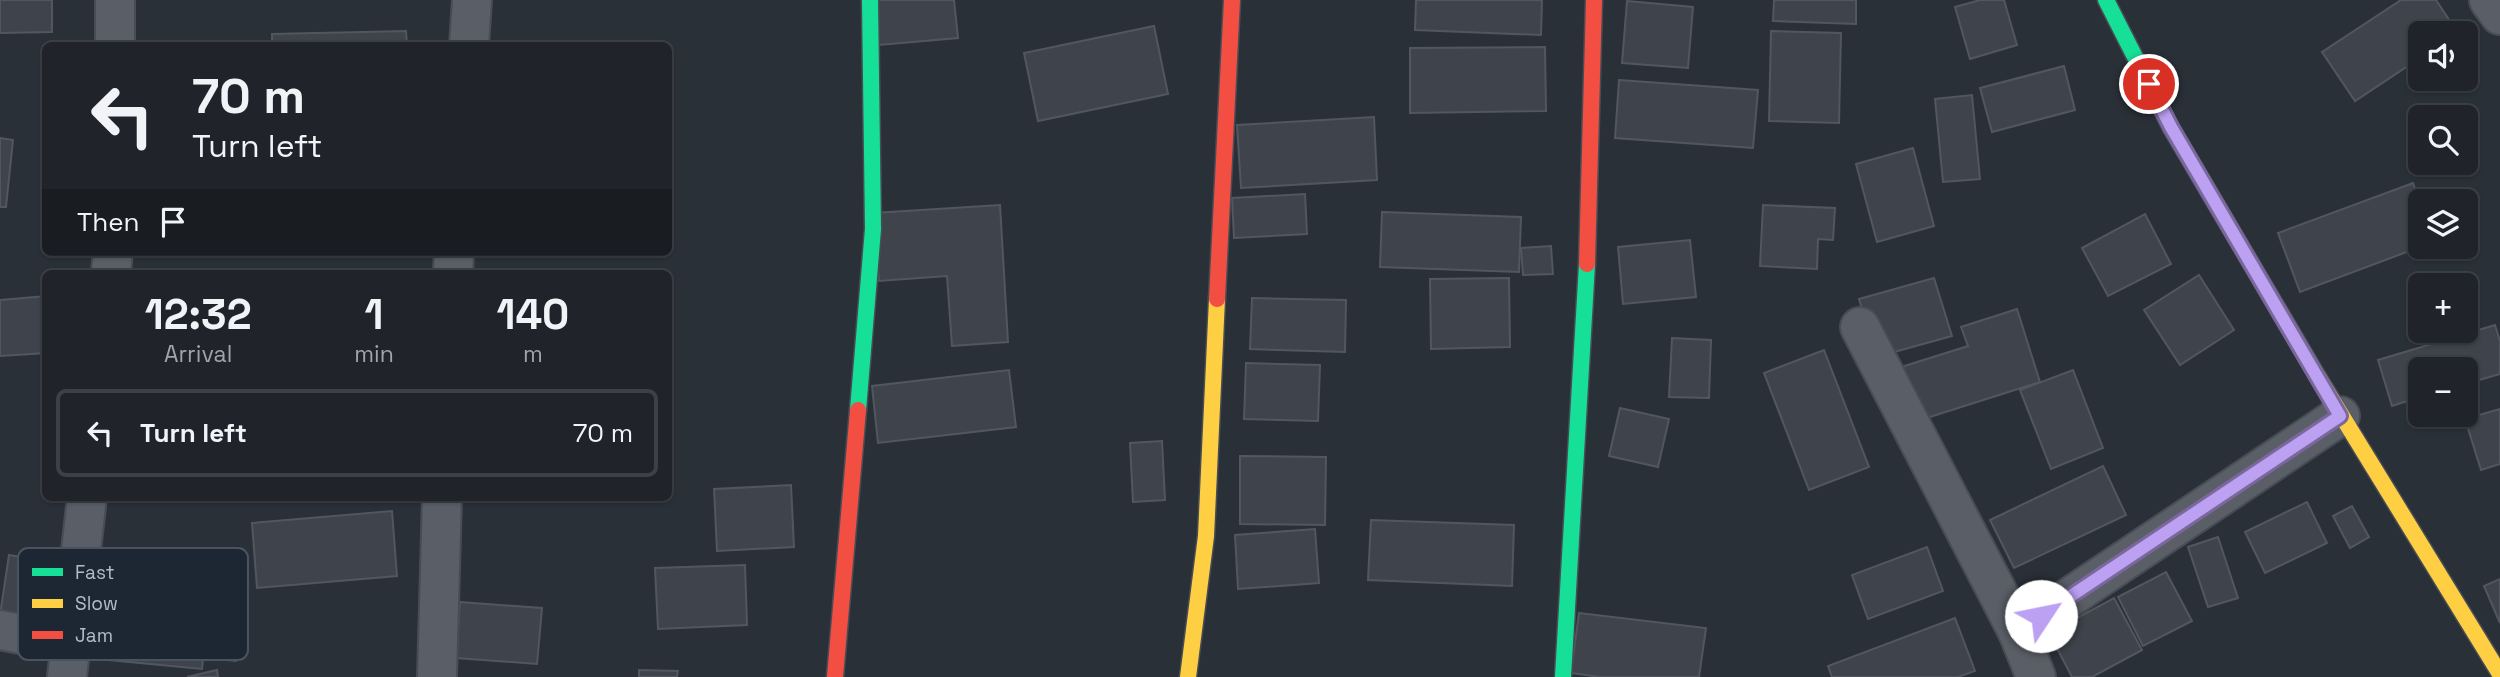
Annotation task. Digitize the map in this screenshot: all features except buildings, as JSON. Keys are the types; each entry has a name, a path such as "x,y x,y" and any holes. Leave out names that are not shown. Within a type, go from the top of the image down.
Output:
{"street":[{"path":"115,0 115,42"},
{"path":"469,42 472,0"},
{"path":"835,677 873,229 870,0"},
{"path":"1188,677 1206,536 1232,0"},
{"path":"1563,677 1587,265 1594,0"},
{"path":"2106,0 2171,127 2340,416 2425,549 2500,674"},
{"path":"2489,0 2500,15"},
{"path":"1860,327 2018,632 2036,677"},
{"path":"2018,632 2340,416"},
{"path":"81,548 87,501"},
{"path":"437,677 442,501"},
{"path":"0,630 18,638"}],"traffic: fast":[{"path":"858,410 873,229 870,0"},
{"path":"2106,0 2171,128 2318,377"},
{"path":"1563,677 1587,264"}],"traffic: slow":[{"path":"1188,677 1206,536 1217,299"},
{"path":"2318,377 2500,674"}],"traffic: jam":[{"path":"1217,299 1232,0"},
{"path":"1587,264 1594,0"},
{"path":"835,677 858,410"}],"route":[{"path":"2041,616 2340,416 2171,127 2149,84"}]}
